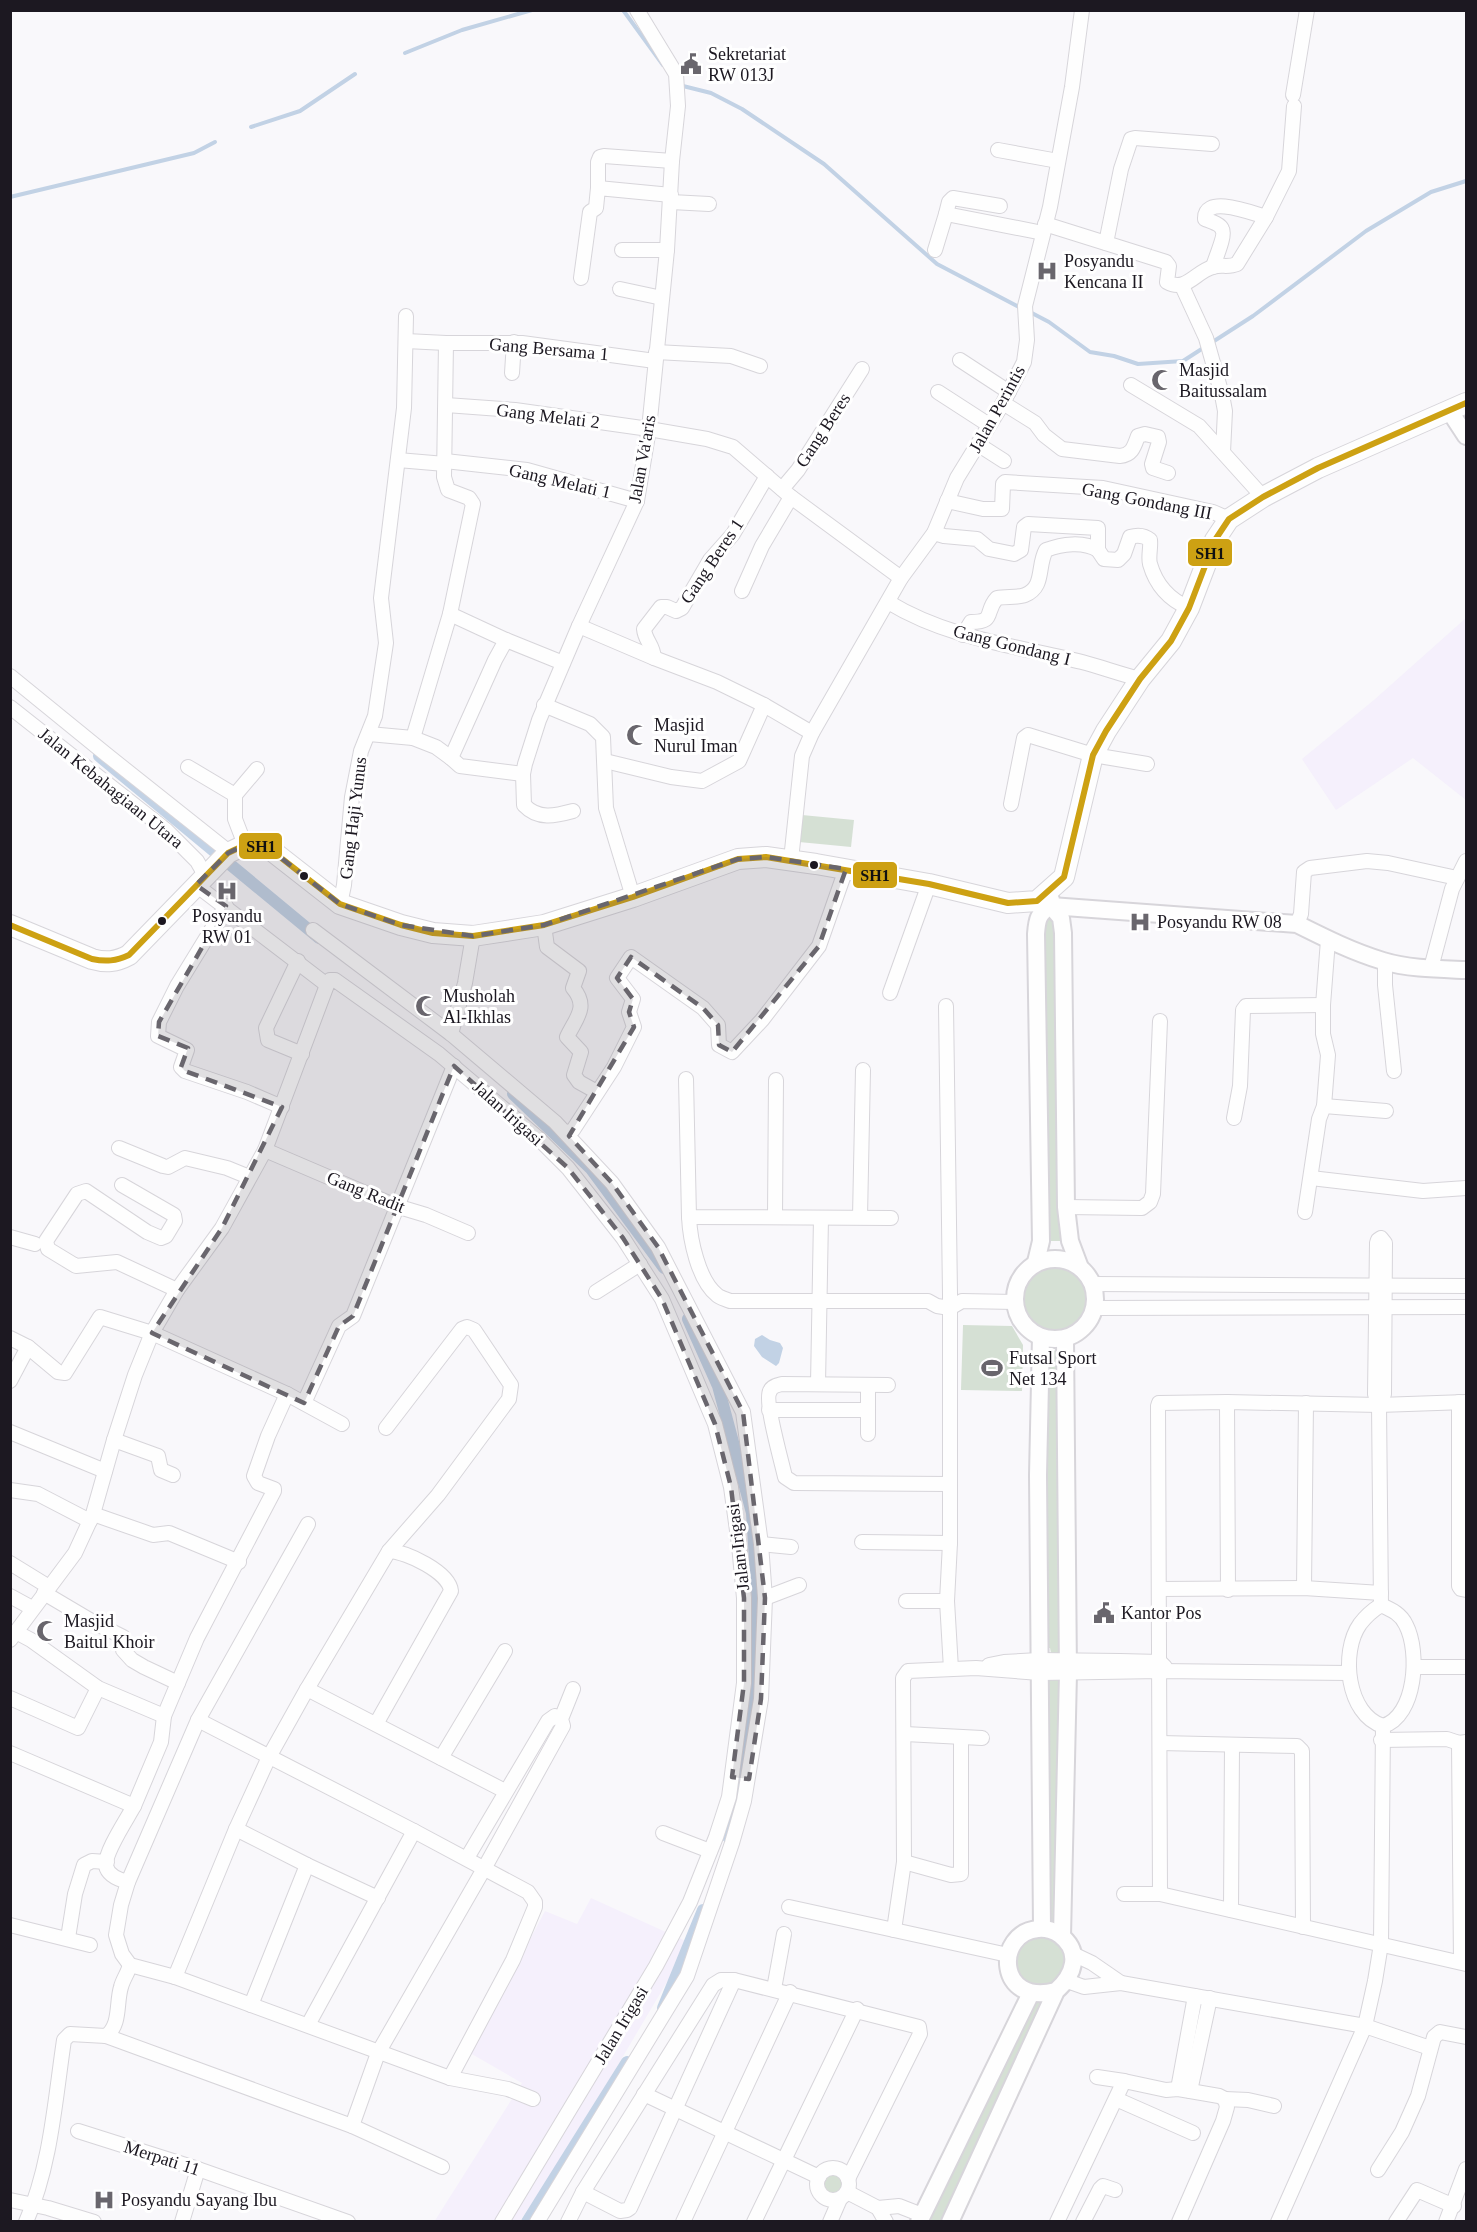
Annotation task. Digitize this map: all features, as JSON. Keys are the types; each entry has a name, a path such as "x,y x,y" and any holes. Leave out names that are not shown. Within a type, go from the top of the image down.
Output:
{"main road":[{"path":"10,925 92,959 103,962 118,961 129,955 202,878 234,850 258,844 271,850 340,904 401,926 434,933 472,936 544,925 633,897 738,859 766,857 929,884 1008,903 1050,898 1064,876 1093,755 1140,679 1171,641 1189,608 1215,540 1229,519 1263,497 1318,468 1458,406"}],"street":[{"name":"Jalan Va'aris","path":"573,811 552,817 531,813 524,805 523,774 544,705 638,501 649,429 667,250 678,106 676,74 637,10"},
{"name":"Jalan Perintis","path":"791,860 802,756 812,733 901,578 934,533 957,478 1006,398 1024,362 1027,340 1026,312 1058,160 1077,55 1082,10"},
{"path":"945,214 1044,228 1106,243 1166,262 1169,266 1167,282 1182,286 1213,267 1231,267 1237,264 1266,217 1289,171 1294,100 1307,10"},
{"path":"1106,243 1121,169 1131,139 1212,144"},
{"path":"998,150 1058,160"},
{"path":"581,278 590,212 596,208 600,158 672,161"},
{"path":"598,188 709,204"},
{"path":"935,250 949,202 953,198 1000,206"},
{"path":"1213,267 1223,230 1205,219 1207,209 1212,206 1234,208 1266,217"},
{"path":"622,250 667,250"},
{"path":"1182,286 1206,338 1225,411 1223,453"},
{"path":"620,289 662,298"},
{"name":"Gang Haji Yunus","path":"340,904 344,885 352,797 361,750 375,716 386,643 381,598 404,408 406,316"},
{"name":"Gang Bersama 1","path":"406,341 514,342 656,356 732,356 760,366"},
{"path":"512,373 514,342"},
{"path":"413,738 450,614 473,504 469,498 448,490 444,477 446,343"},
{"path":"960,360 1035,423 1044,435 1062,449 1120,456 1127,455 1133,450 1138,436 1144,434 1158,437 1153,468 1168,473"},
{"name":"Gang Beres","path":"742,591 798,470 862,369"},
{"path":"1131,386 1198,426 1263,497"},
{"path":"938,392 988,424"},
{"name":"Gang Melati 2","path":"446,405 514,410 649,429"},
{"path":"1458,406 1467,436"},
{"path":"649,429 707,439 733,447 787,493 901,578"},
{"path":"978,445 1004,461"},
{"name":"Gang Melati 1","path":"398,460 527,470 638,501"},
{"name":"Gang Beres 1","path":"654,658 653,649 645,636 644,629 660,607 676,611 682,608 710,560 733,534 767,476"},
{"name":"Gang Gondang III","path":"948,501 983,509 1002,509 1005,482 1103,488 1213,512 1229,519"},
{"path":"934,533 977,539 989,549 1014,554 1021,550 1024,527 1028,524 1098,528 1098,550"},
{"path":"963,635 971,622 984,622 988,619 997,598 1024,596 1036,588 1039,583 1041,559 1046,550 1067,545 1092,546 1104,559 1118,560 1124,554 1130,537 1136,535 1147,537 1150,540 1150,562 1167,596 1189,608"},
{"name":"Gang Gondang I","path":"888,602 913,617 963,635 1084,663 1140,679"},
{"path":"450,614 563,663"},
{"path":"579,626 717,682 764,705 812,733"},
{"path":"451,758 506,640"},
{"path":"10,676 106,756 234,850"},
{"path":"544,705 596,728 603,737 606,808 633,897"},
{"path":"605,761 671,777 702,781 739,761 764,705"},
{"name":"Jalan Kebahagiaan Utara","path":"10,707 93,769 166,830 198,861 202,878 226,906 327,985"},
{"path":"369,734 413,738 447,753 460,766 523,774"},
{"path":"1011,804 1026,736 1093,755 1147,764"},
{"path":"93,769 106,756"},
{"path":"188,767 235,795"},
{"path":"234,850 235,795 257,769"},
{"path":"1297,924 1301,914 1304,872 1310,868 1367,861 1388,863 1456,878"},
{"path":"1431,968 1456,878 1467,861"},
{"path":"566,1133 573,1130 614,1066 634,1027 629,1012 633,999 617,978 631,957 703,1008 718,1025 719,1045 732,1052 762,1020 819,946 846,869"},
{"path":"890,993 929,884"},
{"path":"1050,898 1297,924 1328,940 1385,962 1467,970"},
{"path":"1050,898 1061,918 1066,1207 1070,1241 1078,1265"},
{"path":"1036,1262 1054,1258 1065,1259 1078,1265 1089,1275 1093,1284 1095,1308 1085,1327 1065,1338 1051,1340 1041,1337 1024,1325 1018,1316 1015,1302 1016,1290 1022,1276 1036,1262 1041,1241 1037,919 1050,898"},
{"path":"226,906 177,986 159,1022 158,1036 187,1050 181,1067 185,1071 247,1092 282,1107"},
{"path":"544,925 547,948 579,971 573,988 582,998 582,1006 567,1037 581,1052 574,1075 579,1082 597,1092"},
{"path":"314,930 451,1034 566,1133 612,1183 658,1247 743,1412 761,1544 765,1598 761,1699 740,1778 732,1843 687,1976 537,2222"},
{"path":"451,1034 465,983 472,936"},
{"path":"1305,1212 1319,1119 1324,1106 1328,1055 1323,1034 1323,1005 1328,940"},
{"path":"298,961 266,1028 268,1040 302,1054"},
{"path":"1385,962 1385,985 1394,1071"},
{"name":"Jalan Irigasi","path":"327,985 330,980 335,980 408,1030 454,1066 537,1137 568,1168 623,1238 662,1299 715,1424 730,1487 739,1545 744,1609 740,1778 729,1797 690,1902 656,1966 502,2222"},
{"path":"164,1716 98,1688 13,1636 75,1553 91,1518 135,1376 152,1333 177,1290 222,1228 264,1150 327,985"},
{"path":"1037,999 1064,998"},
{"path":"1234,1118 1240,1086 1246,1006 1323,1005"},
{"path":"946,1006 956,1297 950,1308 950,1543 947,1601 951,1669"},
{"path":"1066,1207 1142,1208 1150,1202 1153,1194 1160,1022"},
{"path":"304,1403 339,1326 353,1316 454,1066"},
{"path":"860,1217 863,1070"},
{"path":"686,1079 689,1238 694,1255 709,1286 717,1296 730,1301 928,1301 937,1306 950,1308"},
{"path":"775,1216 776,1080"},
{"path":"1324,1106 1386,1111"},
{"path":"119,1148 163,1166 168,1167 185,1158 227,1168 249,1177"},
{"name":"Gang Radit","path":"264,1150 396,1206 426,1215 468,1233"},
{"path":"1311,1178 1423,1191 1467,1188"},
{"path":"122,1185 174,1215 175,1221 166,1236 161,1238 147,1232 86,1191 77,1194 46,1241 48,1249 76,1266 117,1262 177,1290"},
{"path":"689,1216 891,1218"},
{"path":"818,1384 821,1218"},
{"path":"10,1237 36,1244"},
{"path":"596,1292 640,1264"},
{"path":"1093,1284 1467,1286"},
{"path":"1124,1894 1160,1894 1464,1963 1463,1742 1382,1733 1367,1719 1360,1708 1349,1673 1352,1644 1359,1625 1381,1599 1379,1538 1382,1491 1379,1405 1384,1394 1380,1286"},
{"path":"928,1301 938,1295 1015,1302"},
{"path":"1095,1308 1467,1307"},
{"path":"10,1338 28,1347 58,1372 65,1373 100,1317 152,1333 287,1394 342,1424"},
{"path":"175,1977 236,1829 269,1757 307,1689 389,1551 438,1495 509,1399 510,1385 474,1330 462,1329 386,1428"},
{"path":"1041,1337 1038,1475 1042,1928"},
{"path":"1062,1936 1068,1667 1065,1338"},
{"path":"10,1381 28,1347"},
{"path":"888,1385 776,1385 770,1390 768,1397 770,1410 785,1477 794,1483 950,1484"},
{"path":"868,1385 868,1434"},
{"path":"128,1882 119,1880 106,1868 111,1848 134,1806 161,1742 164,1716 197,1638 239,1562 274,1491 258,1483 255,1476 268,1436 287,1394"},
{"path":"1160,1894 1160,1743 1164,1668 1159,1589 1158,1406 1162,1401 1379,1405 1463,1402 1459,1586 1467,1590"},
{"path":"1227,1402 1228,1590"},
{"path":"1304,1588 1306,1403"},
{"path":"770,1410 868,1410"},
{"path":"10,1432 105,1471"},
{"path":"114,1440 158,1456 161,1470 172,1475"},
{"path":"10,1490 38,1494 91,1518 153,1535 169,1533 239,1562"},
{"path":"129,1969 116,1935 128,1882 198,1720 308,1524"},
{"path":"862,1542 950,1543"},
{"path":"761,1544 791,1548"},
{"path":"376,1724 451,1592 446,1579 411,1556 389,1551"},
{"path":"10,1563 93,1622 123,1637 123,1650 132,1660 178,1683"},
{"path":"765,1598 799,1585"},
{"path":"1159,1589 1304,1588 1381,1599 1407,1627 1414,1667 1412,1684 1407,1702 1382,1733 1381,1944 1365,2026 1278,2222"},
{"path":"10,1596 32,1608"},
{"path":"906,1601 947,1601"},
{"path":"441,1758 506,1651"},
{"path":"894,1930 904,1862 904,1674 908,1671 1068,1667 1349,1673"},
{"path":"1414,1667 1467,1667"},
{"path":"10,1698 78,1728 98,1688"},
{"path":"307,1689 505,1791"},
{"path":"352,2126 378,2053 485,1868 563,1726 561,1719 573,1689"},
{"path":"467,1858 548,1720 555,1716 561,1719"},
{"path":"198,1720 467,1858 528,1892 536,1902 513,1960 450,2078"},
{"path":"905,1734 982,1738"},
{"path":"904,1862 951,1875 961,1874 961,1737"},
{"path":"1160,1743 1297,1746 1302,1750 1303,1927"},
{"path":"1231,1910 1232,1746"},
{"path":"10,1753 134,1806"},
{"path":"236,1829 378,1898"},
{"path":"308,2025 414,1831"},
{"path":"670,1834 710,1851"},
{"path":"68,1938 75,1894 84,1864 92,1861 107,1862"},
{"path":"251,2005 307,1865"},
{"path":"789,1907 1008,1955"},
{"path":"10,1924 90,1945"},
{"path":"950,2222 1062,1986 1073,1968 1073,1954 1062,1936 1042,1928 1030,1930 1020,1935 1014,1942 1008,1955 1008,1966 1012,1979 1018,1986 1031,1993 1041,1995 1062,1986 1121,1983 1365,2026 1430,2048"},
{"path":"774,1989 784,1934"},
{"path":"1073,1954 1092,1963 1121,1983"},
{"path":"129,1969 175,1977 450,2078 508,2089 533,2099"},
{"path":"106,2036 114,2028 120,1991 129,1969"},
{"path":"568,2222 583,2192 713,1985 721,1980 734,1980 857,2009 916,2025 921,2029 830,2222"},
{"path":"583,2192 620,2211 627,2210 734,1980"},
{"path":"683,2222 790,1992"},
{"path":"878,2208 899,2206 920,2218 1031,1993"},
{"path":"1184,2090 1195,1996"},
{"path":"1184,2090 1210,1998"},
{"path":"754,2222 857,2009"},
{"path":"1378,2170 1402,2132 1418,2096 1434,2037 1440,2032 1467,2037"},
{"path":"26,2222 34,2204 52,2123 64,2040 70,2034 106,2036 352,2126 442,2167"},
{"path":"1097,2077 1274,2106"},
{"path":"1057,2222 1124,2081"},
{"path":"644,2094 819,2177"},
{"path":"1116,2099 1193,2133"},
{"path":"1179,2222 1220,2129 1227,2108 1225,2099"},
{"name":"Merpati 11","path":"78,2131 198,2169 348,2222"},
{"path":"832,2168 844,2172 845,2190 829,2200 822,2196 817,2186 819,2177 825,2170 832,2168"},
{"path":"182,2222 198,2169"},
{"path":"1446,2222 1467,2169"},
{"path":"1083,2222 1100,2189 1103,2186 1115,2190"},
{"path":"845,2190 878,2208 886,2222"},
{"path":"1396,2222 1417,2190 1454,2206"},
{"path":"10,2200 34,2204 94,2222"}],"highlighted area":[{"path":"245,845 271,850 340,904 401,925 473,936 544,925 738,859 766,857 846,869 819,946 732,1052 719,1045 718,1025 703,1008 631,957 617,978 633,999 629,1012 634,1027 569,1136 612,1183 658,1247 743,1412 765,1598 761,1699 749,1779 732,1777 744,1683 744,1598 731,1487 715,1424 662,1299 623,1238 568,1168 454,1066 353,1316 339,1326 304,1403 152,1333 222,1228 282,1107 185,1071 181,1067 188,1048 158,1036 159,1022 226,906 196,885 228,853"}],"shaded area":[{"path":"1466,618 1466,800 1413,758 1336,810 1302,759 1374,700"},
{"path":"802,815 854,820 851,847 799,842"},
{"path":"1051,906 1063,933 1070,1241 1041,1241 1042,910"},
{"path":"1047,1259 1063,1259 1084,1270 1095,1291 1095,1307 1084,1328 1063,1339 1047,1339 1033,1333 1021,1321 1015,1307 1015,1291 1021,1277 1033,1265"},
{"name":"Futsal Sport Net 134","path":"963,1325 1012,1326 1023,1345 1022,1391 961,1390"},
{"path":"1040,1350 1065,1351 1060,1648 1058,1654 1051,1653 1050,1648 1039,1648"},
{"path":"1040,1673 1068,1673 1063,1903 1073,1954 949,2221 919,2222 1031,1993 1018,1986 1008,1955 1041,1928"},
{"path":"591,1898 690,1943 573,2141 520,2221 434,2222 522,2083 470,2053 545,1911 577,1924"},
{"path":"832,2167 843,2172 848,2183 843,2194 832,2199 821,2194 816,2183 821,2172"}],"water":[{"path":"762,1335 780,1343 783,1348 776,1366 762,1357 754,1346 755,1339"}],"waterway":[{"path":"405,53 462,30 532,10"},
{"path":"623,10 663,65"},
{"path":"251,127 300,111 355,74"},
{"path":"679,85 711,93 742,109 824,164 937,264 1021,308"},
{"path":"10,197 194,153 215,142"},
{"path":"1028,311 1049,322 1090,352 1114,356 1138,364 1183,361 1253,316 1366,231 1431,192 1466,181"},
{"path":"99,756 319,938"},
{"path":"513,1094 591,1169 664,1268"},
{"path":"688,1319 718,1386 752,1513 758,1606 744,1760 728,1837"},
{"path":"663,2008 703,1910"},
{"path":"527,2222 627,2062"}],"transit line":[{"name":"SH1","path":"10,925 92,959 106,961 120,959 129,955 228,853 254,845 271,850 340,904 401,925 433,933 473,936 544,925 633,897 738,859 766,857 929,884 1008,903 1037,901 1064,877 1093,755 1140,679 1171,641 1189,608 1215,540 1229,519 1263,497 1318,468 1466,403"}],"place":[{"name":"Sekretariat RW 013J","path":"691,64"},
{"name":"Posyandu Kencana II","path":"1047,271"},
{"name":"Masjid Baitussalam","path":"1162,380"},
{"name":"Masjid Nurul Iman","path":"637,735"},
{"name":"Posyandu RW 01","path":"227,891"},
{"name":"Posyandu RW 08","path":"1140,922"},
{"name":"Musholah Al-Ikhlas","path":"426,1006"},
{"name":"Futsal Sport Net 134","path":"992,1368"},
{"name":"Kantor Pos","path":"1104,1613"},
{"name":"Masjid Baitul Khoir","path":"47,1631"},
{"name":"Posyandu Sayang Ibu","path":"104,2200"}]}
